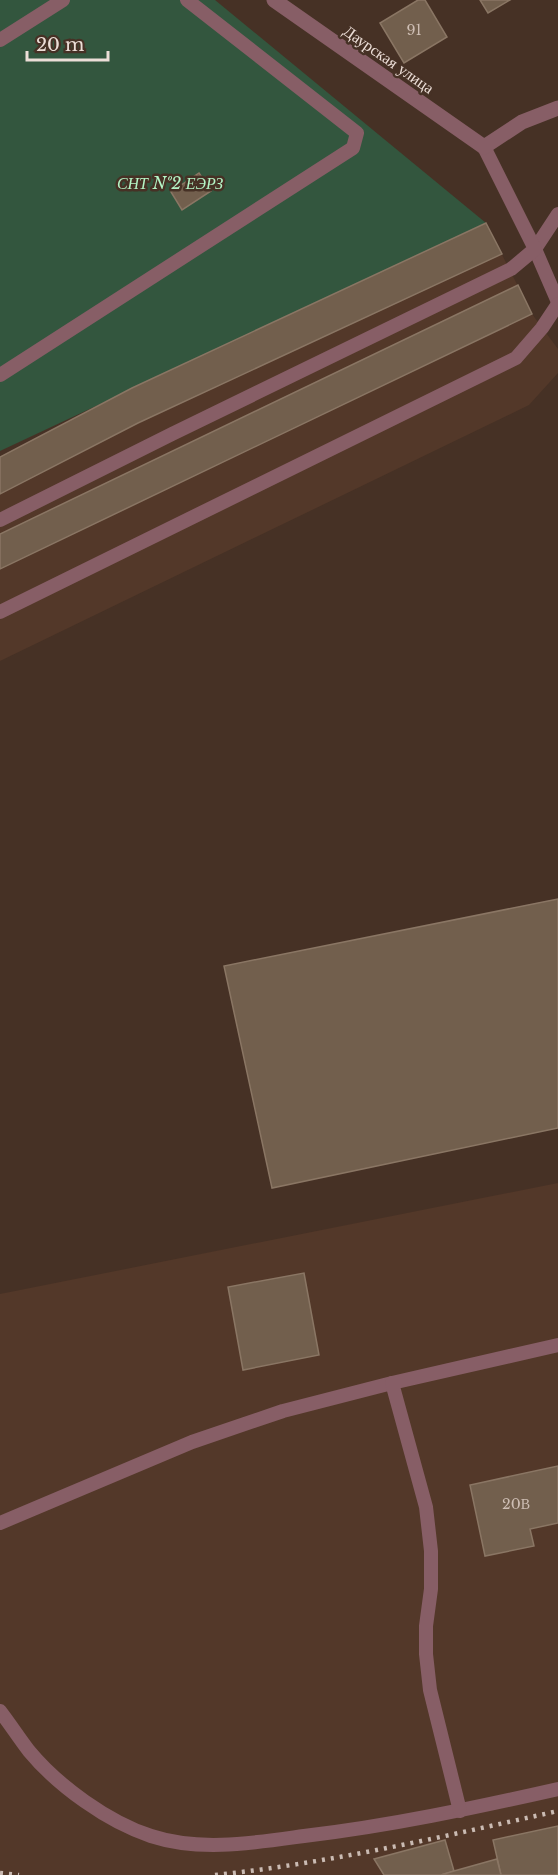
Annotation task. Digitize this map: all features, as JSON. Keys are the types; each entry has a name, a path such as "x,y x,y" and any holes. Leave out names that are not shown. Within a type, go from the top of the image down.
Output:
{"street":[{"name":"Даурская улица","path":"274,0 484,147"},
{"path":"484,147 522,122 558,108"}],"lane":[{"path":"0,40 63,0"},
{"path":"0,375 353,148 357,133 188,0"},
{"path":"0,612 516,358 542,328 558,303 535,249 484,147"},
{"path":"0,520 511,269 535,249 558,214"},
{"path":"0,1523 192,1442 283,1411 558,1345"},
{"path":"392,1383 426,1507 431,1551 431,1589 426,1626 430,1690 460,1811"},
{"path":"0,1711 37,1759 65,1786 110,1818 150,1836 190,1845 246,1844 352,1830 460,1811 558,1790"}],"shaded area":[{"path":"486,223 532,314 558,349 558,373 529,405 0,661 0,457 132,388"},
{"path":"558,1183 558,1875 0,1875 0,1294"}],"green space":[{"name":"СНТ №2 ЕЭРЗ","path":"0,0 215,0 486,223 0,451"}],"building":[{"path":"418,0 425,0 447,37 404,63 380,23"},
{"path":"480,0 510,0 488,13"},
{"path":"199,173 211,191 182,210 171,192"},
{"path":"486,223 502,254 138,423 0,494 0,457 132,388"},
{"path":"518,285 532,314 0,569 0,534"},
{"path":"558,899 558,1128 272,1188 224,966"},
{"path":"304,1273 319,1355 243,1370 228,1287"},
{"path":"558,1466 558,1523 530,1529 534,1546 485,1556 470,1485"},
{"path":"558,1826 558,1875 501,1875 493,1840"},
{"path":"445,1840 454,1871 441,1875 384,1875 374,1859"},
{"path":"497,1859 501,1875 441,1875 454,1871"}],"railway":[{"path":"215,1875 345,1856 558,1811"},
{"path":"0,1873 19,1875"}]}
